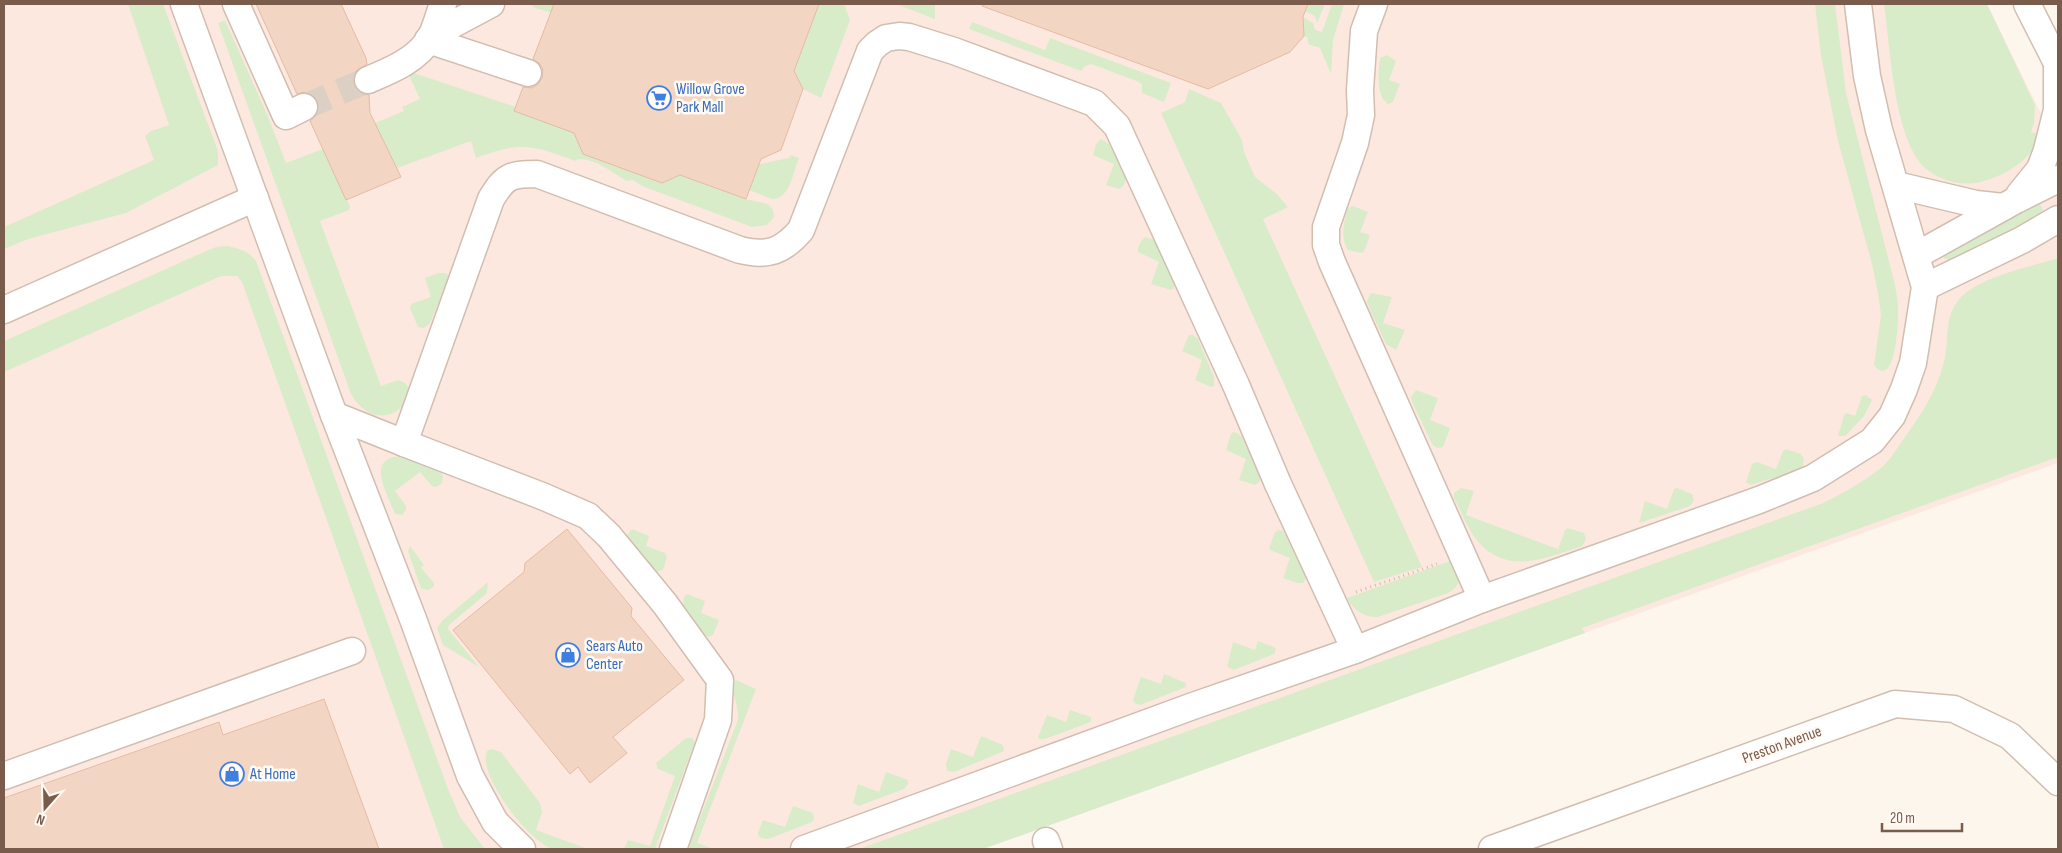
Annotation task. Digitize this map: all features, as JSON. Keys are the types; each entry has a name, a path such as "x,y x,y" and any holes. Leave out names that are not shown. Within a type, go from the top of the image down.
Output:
{"street":[{"path":"184,4 334,415 413,619 470,776 495,822 522,849"},
{"path":"236,4 265,45 286,116 304,108"},
{"path":"368,80 398,67 418,52 430,38 443,4"},
{"path":"430,38 491,4"},
{"path":"1374,4 1364,31 1360,83 1361,115 1355,143 1326,227 1326,246 1482,599"},
{"path":"804,849 1193,706 1355,650 1482,599 1758,500 1813,478 1872,441 1892,416 1904,390 1913,363 1925,287 1879,130 1869,85 1858,4"},
{"path":"1896,185 1976,204 2010,203 2040,169 2057,110 2058,64 2027,4"},
{"path":"404,442 491,199 501,182 517,174 537,174 740,250 754,253 776,251 793,239 801,230 870,51 886,38 909,37 954,51 1094,103 1117,126 1355,650"},
{"path":"430,38 528,73"},
{"path":"1917,255 2010,203 2058,179"},
{"path":"4,310 255,198"},
{"path":"1925,287 2022,240 2058,219"},
{"path":"2022,240 2058,240"},
{"path":"334,415 542,496 588,516 608,536 665,604 720,680 718,720 673,849"},
{"path":"4,776 352,651"},
{"name":"Preston Avenue","path":"1492,849 1895,704 1954,709 2010,736 2058,782"}],"path":[{"path":"1349,594 1440,563"}],"shaded area":[{"name":"Willow Grove Park Mall","path":"4,4 1987,4 2058,145 2058,463 983,849 4,849"}],"green space":[{"path":"128,4 163,4 218,151 218,165 126,213 28,239 4,249 4,227 154,160 145,136 151,131 169,125"},
{"path":"531,4 554,4 551,13 533,7"},
{"path":"819,4 844,4 850,20 821,98 803,89 794,71"},
{"path":"896,4 935,4 935,19"},
{"path":"1308,4 1325,4 1317,23 1315,16 1305,11"},
{"path":"1332,4 1344,4 1333,40 1331,74 1320,48 1308,44 1308,38 1304,36 1303,17 1313,23 1315,30 1322,32"},
{"path":"1815,4 1835,4 1846,93 1895,285 1898,302 1897,338 1892,361 1887,369 1881,371 1874,365 1881,315 1878,293 1872,264 1838,141 1821,56"},
{"path":"1884,4 1987,4 2035,105 2034,123 2031,132 2041,135 2031,152 2011,170 1984,181 1964,184 1944,180 1920,162 1914,154 1901,120"},
{"path":"225,20 267,114 286,163 323,149 350,206 349,210 320,221 381,386 398,380 407,385 409,393 406,402 399,410 388,415 376,415 363,409 351,394 218,23"},
{"path":"972,22 1045,50 1050,38 1171,83 1164,102 1142,93 1142,85 1139,82 1091,64 1085,66 1081,71 969,29"},
{"path":"1387,55 1396,61 1389,80 1400,84 1393,102 1388,104 1381,95 1378,76 1380,58"},
{"path":"411,72 516,107 514,111 574,133 584,154 592,157 601,153 606,162 662,183 680,175 746,199 768,204 773,210 774,217 767,225 752,227 642,186 633,180 627,181 591,161 578,159 576,161 548,151 526,147 505,149 476,158 471,141 397,168 375,123 404,111 402,107 420,99 408,73"},
{"path":"1189,89 1221,103 1242,140 1244,152 1255,177 1277,194 1288,207 1263,219 1422,567 1374,582 1161,113 1185,102"},
{"path":"1101,139 1109,144 1126,178 1124,185 1119,189 1106,185 1114,164 1093,155 1096,144"},
{"path":"791,155 799,158 790,184 783,195 772,199 749,190 759,164 789,158"},
{"path":"2039,202 2044,212 1951,261 1944,258 1944,254"},
{"path":"1353,206 1368,212 1360,232 1370,235 1364,252 1361,253 1348,250 1344,240 1344,224 1348,208"},
{"path":"1145,237 1157,241 1159,244 1174,284 1174,288 1171,290 1151,284 1159,262 1138,252 1138,248"},
{"path":"228,246 240,249 256,261 448,789 460,817 485,849 444,849 242,282 237,276 221,276 4,372 4,341 204,252 216,247"},
{"path":"2058,258 2058,457 1582,628 1585,633 983,849 859,849 1823,503 1853,487 1881,468 1916,422 1928,402 1942,369 1950,318 1961,297 1981,283 1993,278"},
{"path":"438,273 448,275 448,280 430,323 424,328 418,327 410,308 411,304 431,297 425,278"},
{"path":"1371,293 1392,297 1383,323 1405,330 1396,350 1386,344 1368,305 1367,301"},
{"path":"1189,335 1193,335 1198,339 1214,377 1214,386 1211,387 1195,380 1202,360 1182,351"},
{"path":"1416,390 1438,398 1430,420 1450,428 1443,447 1437,448 1432,444 1412,402 1411,397"},
{"path":"1866,395 1872,400 1864,416 1845,436 1838,436 1844,415 1847,413 1855,416 1862,396"},
{"path":"1233,432 1242,437 1260,478 1260,481 1255,485 1239,480 1246,459 1226,450"},
{"path":"1786,449 1801,454 1804,459 1803,466 1793,472 1750,485 1746,482 1752,464 1757,462 1776,469 1783,451"},
{"path":"399,456 441,472 443,476 442,483 436,487 432,486 420,472 395,491 406,506 406,510 402,515 395,514 384,488 381,471 383,464 389,459"},
{"path":"1461,488 1474,491 1466,515 1558,549 1565,530 1568,528 1584,533 1586,539 1582,546 1557,555 1530,561 1505,559 1493,554 1481,545 1473,535 1454,498 1454,493"},
{"path":"1677,488 1692,494 1694,500 1690,506 1639,523 1645,501 1667,509 1674,489"},
{"path":"632,529 649,536 646,546 665,553 667,557 663,570 654,572 627,539"},
{"path":"1279,530 1284,531 1306,578 1303,583 1283,578 1290,558 1269,548 1275,532"},
{"path":"410,546 424,565 421,568 434,583 434,586 429,590 422,589 420,586 408,551"},
{"path":"1458,558 1460,573 1458,583 1448,593 1378,617 1360,612 1347,598"},
{"path":"488,582 487,593 449,625 448,629 479,667 443,645 437,628 442,621"},
{"path":"687,594 705,601 701,613 719,620 713,635 709,637 705,635 683,604 684,597"},
{"path":"1258,641 1274,647 1276,649 1274,654 1234,670 1227,667 1233,642 1255,650"},
{"path":"1164,674 1186,683 1186,687 1140,705 1135,703 1133,700 1141,677 1161,684"},
{"path":"736,680 756,689 697,843 714,849 688,849 738,720 738,711 732,685"},
{"path":"1070,710 1091,717 1091,722 1045,739 1039,739 1038,737 1047,715 1066,722"},
{"path":"981,736 1003,745 1004,751 954,772 947,771 946,764 951,749 973,757"},
{"path":"686,738 692,738 695,742 655,849 624,849 628,840 650,846 675,776 658,769 656,763"},
{"path":"491,749 501,752 540,803 542,812 536,830 588,849 553,849 543,844 531,834 507,806 489,775 486,762 487,751"},
{"path":"886,772 908,780 908,784 904,789 859,806 853,803 858,784 879,792"},
{"path":"793,806 813,813 814,819 812,822 771,838 759,837 758,833 763,820 785,827"}],"building":[{"path":"256,4 341,4 367,64 356,71 353,79 354,85 359,92 369,95 370,113 401,177 346,200 310,121 317,115 318,101 312,94 304,92 297,94"},
{"name":"Willow Grove Park Mall","path":"554,4 819,4 794,71 803,89 781,150 761,159 746,199 680,175 662,183 583,154 574,133 514,111 523,87 532,88 542,78 543,69 533,59"},
{"path":"982,4 1308,4 1303,17 1304,36 1290,52 1208,89 982,6"},
{"name":"Sears Auto Center","path":"567,529 632,608 631,616 684,680 613,737 627,753 590,783 578,767 570,774 453,630 524,572 525,563"},
{"name":"At Home","path":"324,699 379,849 4,849 4,798 219,722 223,735"}],"tunnel":[{"path":"304,107 368,80"}],"place":[{"name":"Willow Grove Park Mall","path":"659,98"},
{"name":"Sears Auto Center","path":"568,655"},
{"name":"At Home","path":"232,774"}]}
